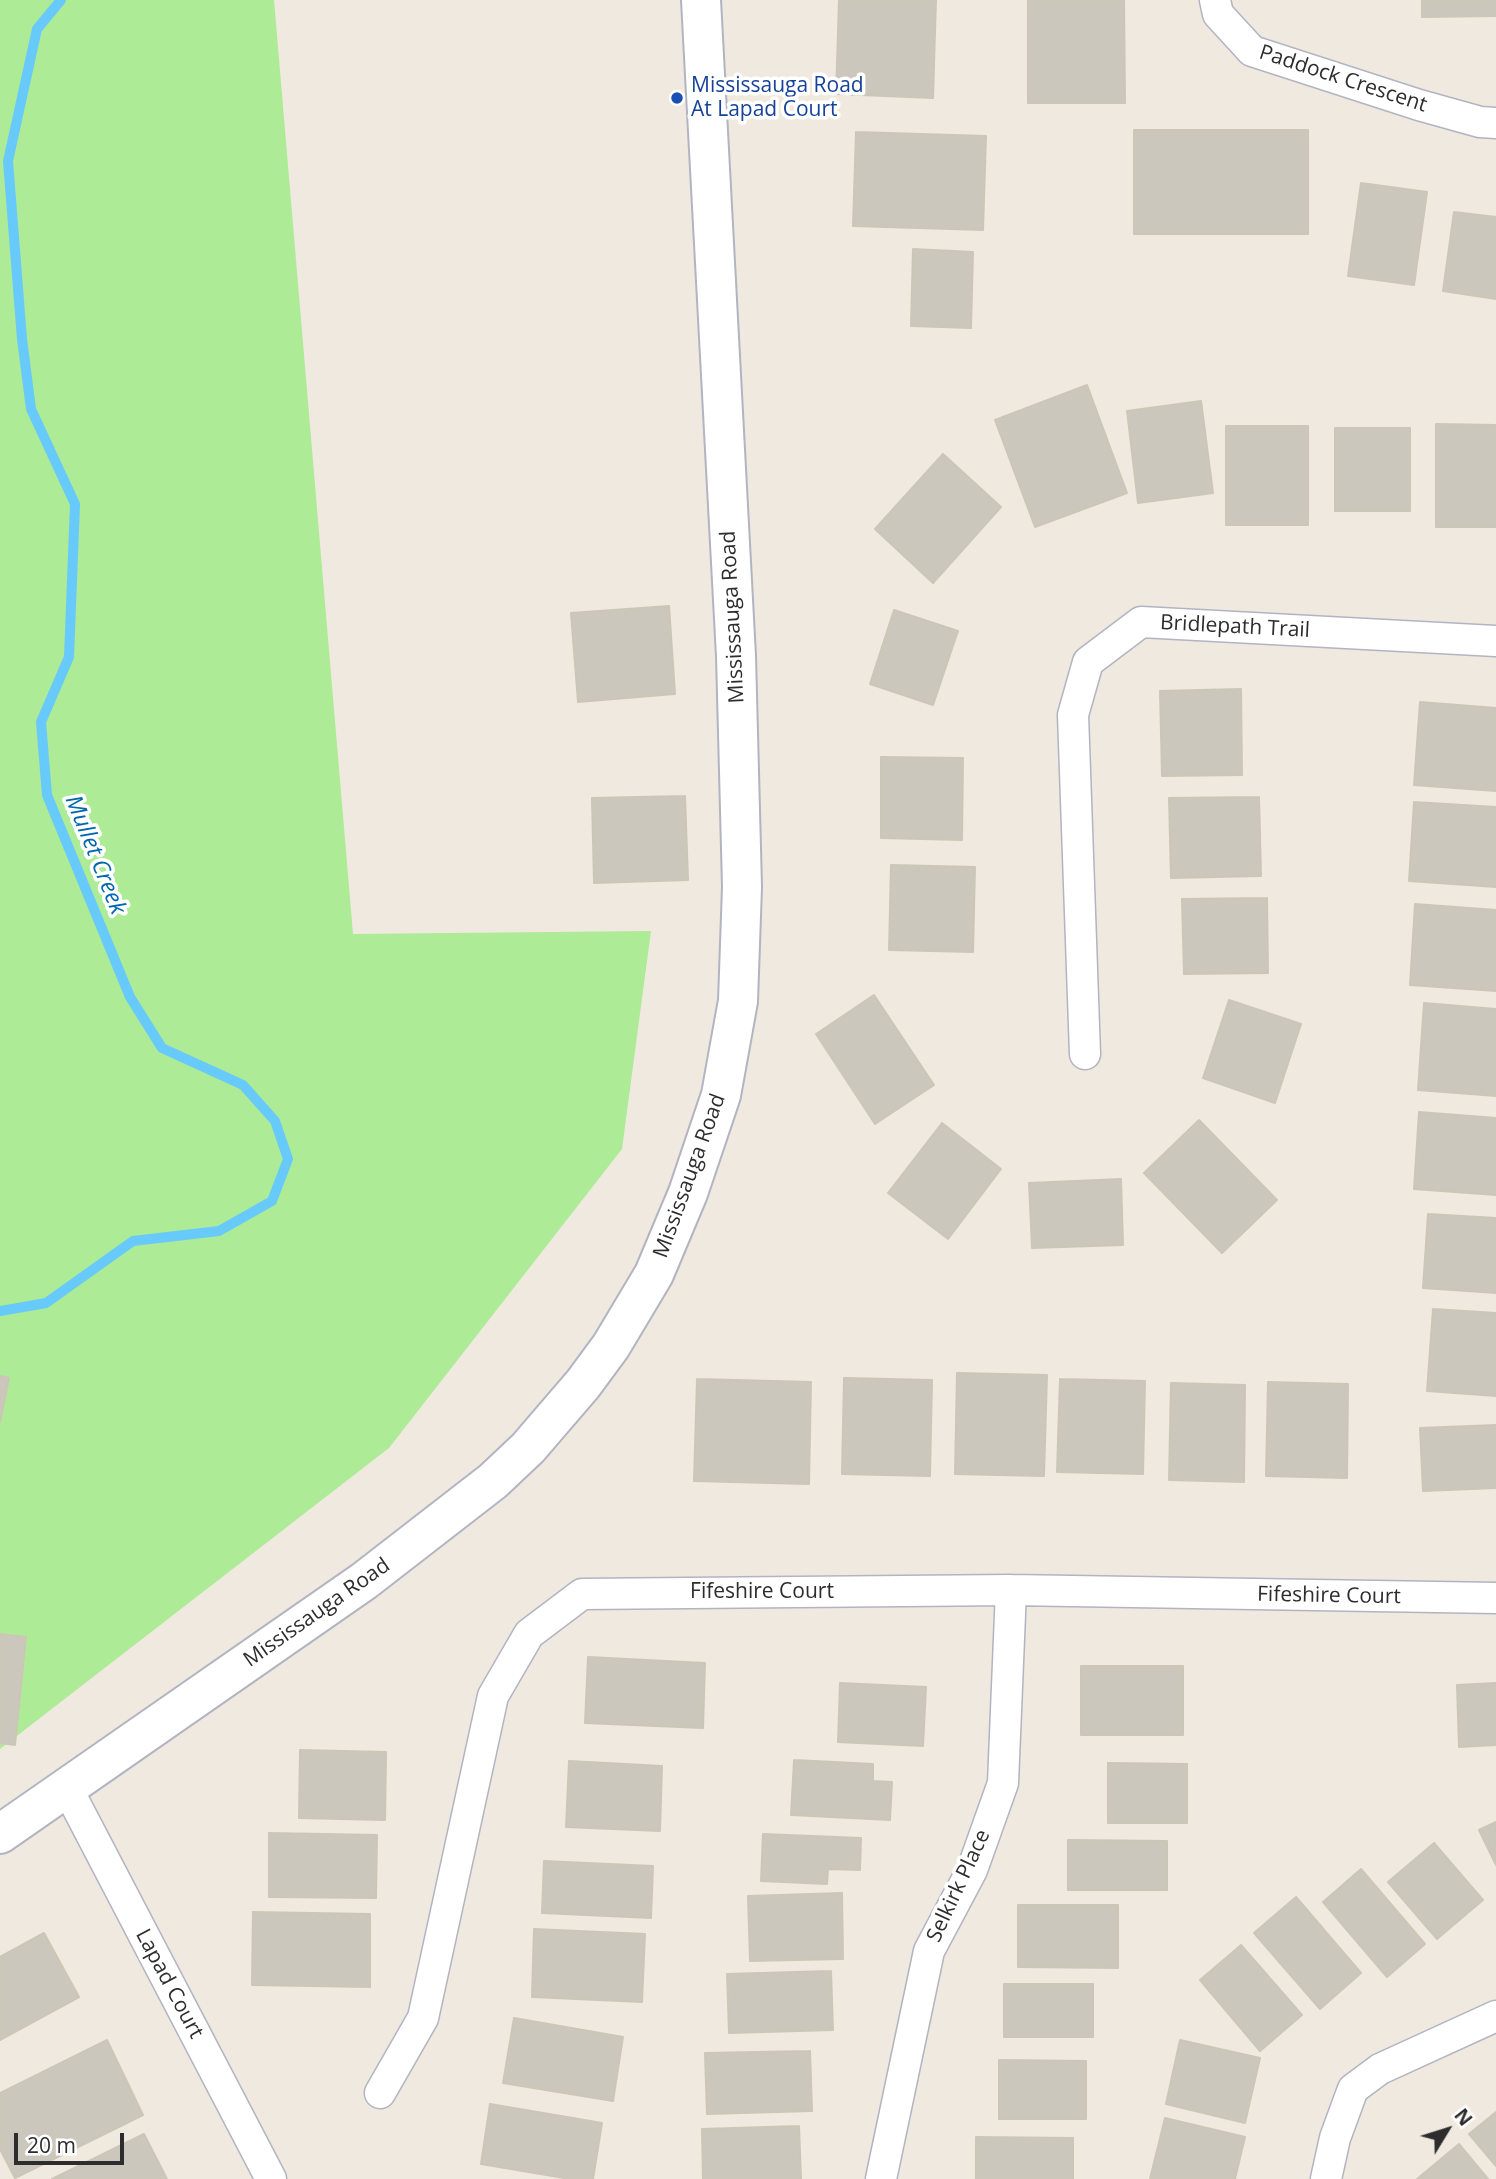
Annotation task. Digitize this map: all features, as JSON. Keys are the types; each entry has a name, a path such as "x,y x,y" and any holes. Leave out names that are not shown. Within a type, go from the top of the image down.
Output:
{"main road":[{"name":"Mississauga Road","path":"0,1834 364,1581 493,1481 583,1384 611,1346 654,1274 688,1194 721,1095 738,1001 742,887 736,656 701,0"}],"street":[{"name":"Paddock Crescent","path":"1215,0 1218,14 1252,51 1282,63 1419,105 1480,122 1496,123"},
{"name":"Bridlepath Trail","path":"1085,1054 1073,715 1088,662 1141,622 1496,640"},
{"name":"Fifeshire Court","path":"380,2093 423,2018 493,1696 529,1634 582,1594 1011,1590 1496,1598"},
{"name":"Selkirk Place","path":"881,2179 929,1951 972,1870 1003,1783 1011,1590"},
{"name":"Lapad Court","path":"67,1788 271,2179"},
{"path":"1326,2179 1335,2138 1353,2090 1380,2069 1496,2016"}],"green space":[{"path":"0,0 274,0 353,934 651,931 622,1149 389,1448 0,1749"}],"building":[{"path":"839,0 936,0 933,98 836,94"},
{"path":"1028,0 1124,0 1125,103 1028,103"},
{"path":"1422,0 1496,0 1496,16 1422,17"},
{"path":"1134,130 1308,130 1308,234 1134,234"},
{"path":"856,132 986,136 983,230 853,226"},
{"path":"1361,183 1427,192 1414,285 1348,276"},
{"path":"1454,212 1496,217 1496,299 1443,291"},
{"path":"913,249 973,252 971,328 911,326"},
{"path":"1087,385 1127,493 1035,527 995,420"},
{"path":"1201,401 1213,493 1138,503 1127,411"},
{"path":"1436,424 1496,425 1496,527 1436,527"},
{"path":"1226,426 1308,426 1308,525 1226,525"},
{"path":"1335,428 1410,428 1410,511 1335,511"},
{"path":"943,454 1001,507 933,583 875,529"},
{"path":"669,606 675,694 578,702 571,613"},
{"path":"894,610 958,631 933,705 870,684"},
{"path":"1241,689 1242,775 1162,776 1160,691"},
{"path":"1420,702 1496,708 1496,791 1414,785"},
{"path":"881,757 963,758 962,840 881,838"},
{"path":"685,796 688,880 594,883 592,798"},
{"path":"1259,797 1261,876 1171,878 1169,798"},
{"path":"1414,802 1496,807 1496,887 1409,881"},
{"path":"891,865 975,867 973,952 889,950"},
{"path":"1267,898 1268,973 1184,974 1182,899"},
{"path":"1415,904 1496,910 1496,991 1410,985"},
{"path":"874,995 934,1085 875,1124 816,1034"},
{"path":"1229,1000 1301,1024 1275,1103 1203,1078"},
{"path":"1424,1003 1496,1009 1496,1096 1418,1090"},
{"path":"1419,1112 1496,1118 1496,1195 1414,1189"},
{"path":"1199,1120 1277,1200 1222,1253 1144,1173"},
{"path":"942,1123 1001,1169 948,1239 888,1193"},
{"path":"1121,1179 1123,1245 1032,1248 1029,1183"},
{"path":"1428,1214 1496,1218 1496,1293 1423,1288"},
{"path":"1433,1309 1496,1313 1496,1396 1427,1391"},
{"path":"957,1373 1047,1375 1044,1476 955,1474"},
{"path":"0,1376 9,1378 0,1422"},
{"path":"844,1378 932,1380 930,1476 842,1474"},
{"path":"697,1379 811,1382 809,1484 694,1481"},
{"path":"1060,1379 1145,1381 1143,1474 1057,1472"},
{"path":"1268,1382 1348,1384 1347,1478 1266,1476"},
{"path":"1171,1383 1245,1385 1244,1482 1169,1480"},
{"path":"1496,1425 1496,1488 1423,1491 1420,1428"},
{"path":"0,1634 26,1637 15,1745 0,1743"},
{"path":"588,1657 705,1663 703,1728 585,1723"},
{"path":"1081,1666 1183,1666 1183,1735 1081,1735"},
{"path":"840,1683 926,1687 923,1746 838,1742"},
{"path":"1496,1683 1496,1745 1459,1747 1457,1685"},
{"path":"300,1750 386,1752 385,1820 299,1818"},
{"path":"794,1760 873,1764 873,1781 892,1782 890,1820 791,1815"},
{"path":"569,1761 662,1766 660,1831 566,1827"},
{"path":"1108,1763 1187,1764 1187,1823 1108,1823"},
{"path":"1496,1822 1496,1865 1479,1830"},
{"path":"269,1833 377,1835 376,1898 269,1897"},
{"path":"763,1834 861,1838 860,1870 828,1869 827,1884 761,1881"},
{"path":"1068,1840 1167,1841 1167,1890 1068,1890"},
{"path":"1434,1843 1483,1900 1437,1939 1388,1882"},
{"path":"544,1861 653,1866 651,1918 542,1913"},
{"path":"1361,1869 1425,1944 1387,1977 1323,1902"},
{"path":"842,1893 843,1959 750,1961 748,1896"},
{"path":"1296,1897 1361,1973 1320,2009 1254,1933"},
{"path":"1018,1905 1118,1905 1118,1968 1018,1967"},
{"path":"253,1912 370,1914 370,1987 252,1985"},
{"path":"534,1929 645,1934 642,2002 532,1997"},
{"path":"44,1933 79,1997 0,2040 0,1957"},
{"path":"1241,1945 1302,2015 1260,2051 1200,1980"},
{"path":"831,1971 833,2030 729,2033 727,1974"},
{"path":"1004,1984 1093,1984 1093,2037 1004,2037"},
{"path":"514,2018 623,2037 613,2101 503,2083"},
{"path":"107,2040 143,2115 15,2178 0,2149 0,2093"},
{"path":"1180,2040 1260,2058 1245,2123 1166,2104"},
{"path":"810,2051 812,2111 707,2114 705,2053"},
{"path":"999,2060 1086,2061 1086,2119 999,2119"},
{"path":"490,2104 602,2123 593,2179 570,2179 481,2164"},
{"path":"1496,2112 1496,2166 1469,2134"},
{"path":"1165,2118 1245,2137 1235,2179 1150,2179"},
{"path":"799,2126 801,2179 703,2179 702,2129"},
{"path":"144,2134 167,2179 52,2179"},
{"path":"976,2137 1073,2138 1073,2179 976,2179"},
{"path":"1459,2144 1488,2179 1417,2179"}],"waterway":[{"name":"Mullet Creek","path":"0,1311 46,1303 133,1241 219,1231 272,1201 288,1159 275,1121 243,1085 162,1048 130,997 47,795 41,722 69,657 75,504 31,409 22,339 8,161 37,29 61,0"}],"place":[{"name":"Mississauga Road At Lapad Court","path":"677,98"}]}
